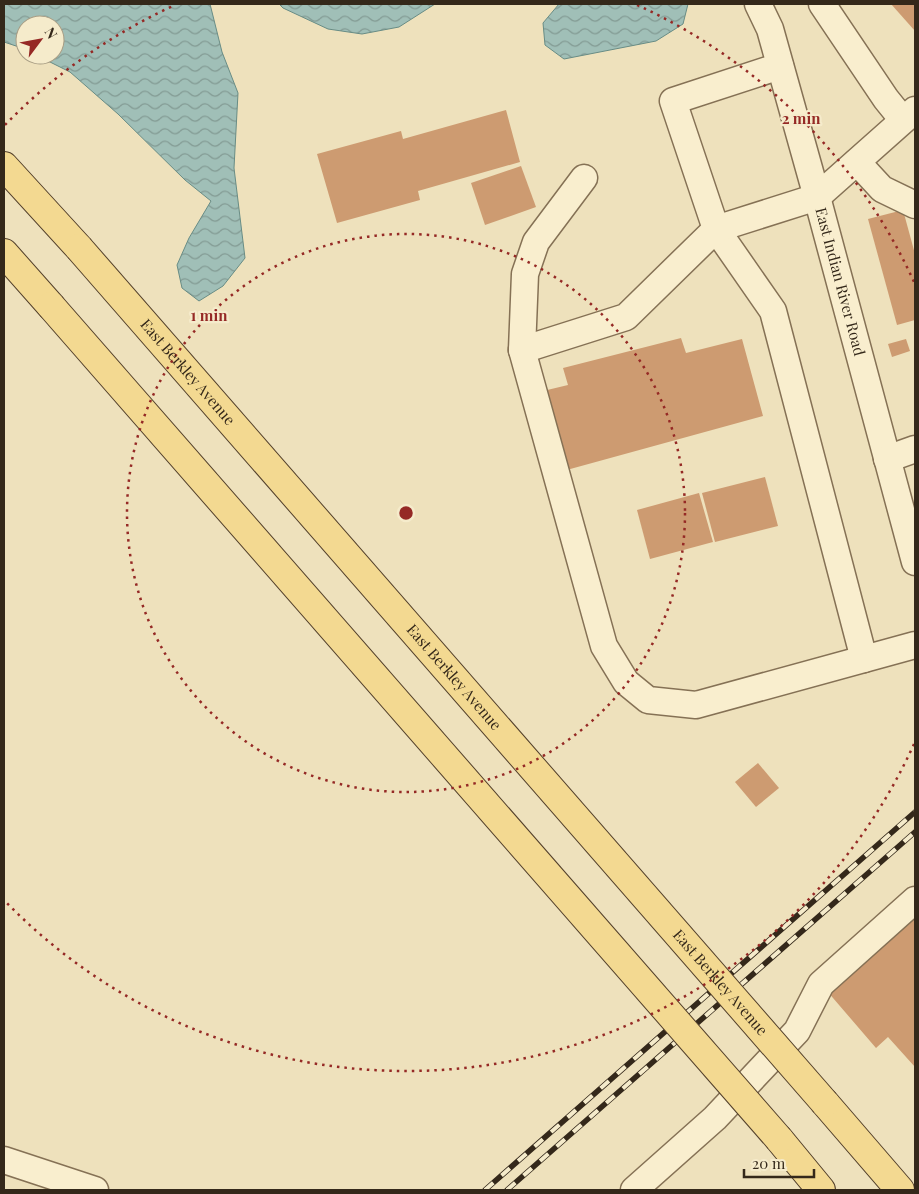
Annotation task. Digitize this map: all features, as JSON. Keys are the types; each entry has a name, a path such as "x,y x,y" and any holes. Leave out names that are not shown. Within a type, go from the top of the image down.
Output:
{"main road":[{"name":"East Berkley Avenue","path":"4,166 79,248 900,1190"},
{"path":"4,253 822,1190"}],"street":[{"name":"East Indian River Road","path":"758,4 770,29 915,562"},
{"path":"522,350 626,317 716,229 817,197 909,115 886,99 822,4"},
{"path":"780,66 673,101 716,229 773,311 864,659"},
{"path":"856,162 882,189 915,205"},
{"path":"584,178 536,242 525,274 522,350 604,646 626,682 648,700 696,705 915,645"},
{"path":"887,459 915,449"},
{"path":"634,1190 714,1118 797,1031 821,984 915,900"},
{"path":"4,1160 95,1190"}],"water":[{"path":"4,4 210,4 222,52 238,93 234,168 245,258 223,286 199,301 182,288 177,265 189,238 211,201 185,180 118,114 70,72 56,65 65,65 65,15 15,15 15,46 4,42"},
{"path":"279,4 435,4 399,27 362,34 328,29 283,8"},
{"path":"559,4 688,4 683,24 656,41 564,59 545,45 543,23"}],"building":[{"path":"891,4 915,4 915,31"},
{"path":"506,110 520,162 418,191 420,200 337,223 317,154 401,131 403,139"},
{"path":"521,166 536,207 485,225 471,183"},
{"path":"903,210 915,254 915,320 897,325 868,219"},
{"path":"681,338 686,353 742,339 763,416 563,471 543,391 568,385 563,368"},
{"path":"906,339 910,351 892,357 888,344"},
{"path":"765,477 778,526 715,542 702,493"},
{"path":"699,493 713,542 650,559 637,510"},
{"path":"758,763 779,788 756,807 735,782"},
{"path":"915,913 915,1067 888,1037 876,1048 827,991"}],"railway":[{"path":"485,1190 915,812"},
{"path":"507,1190 915,832"}]}
